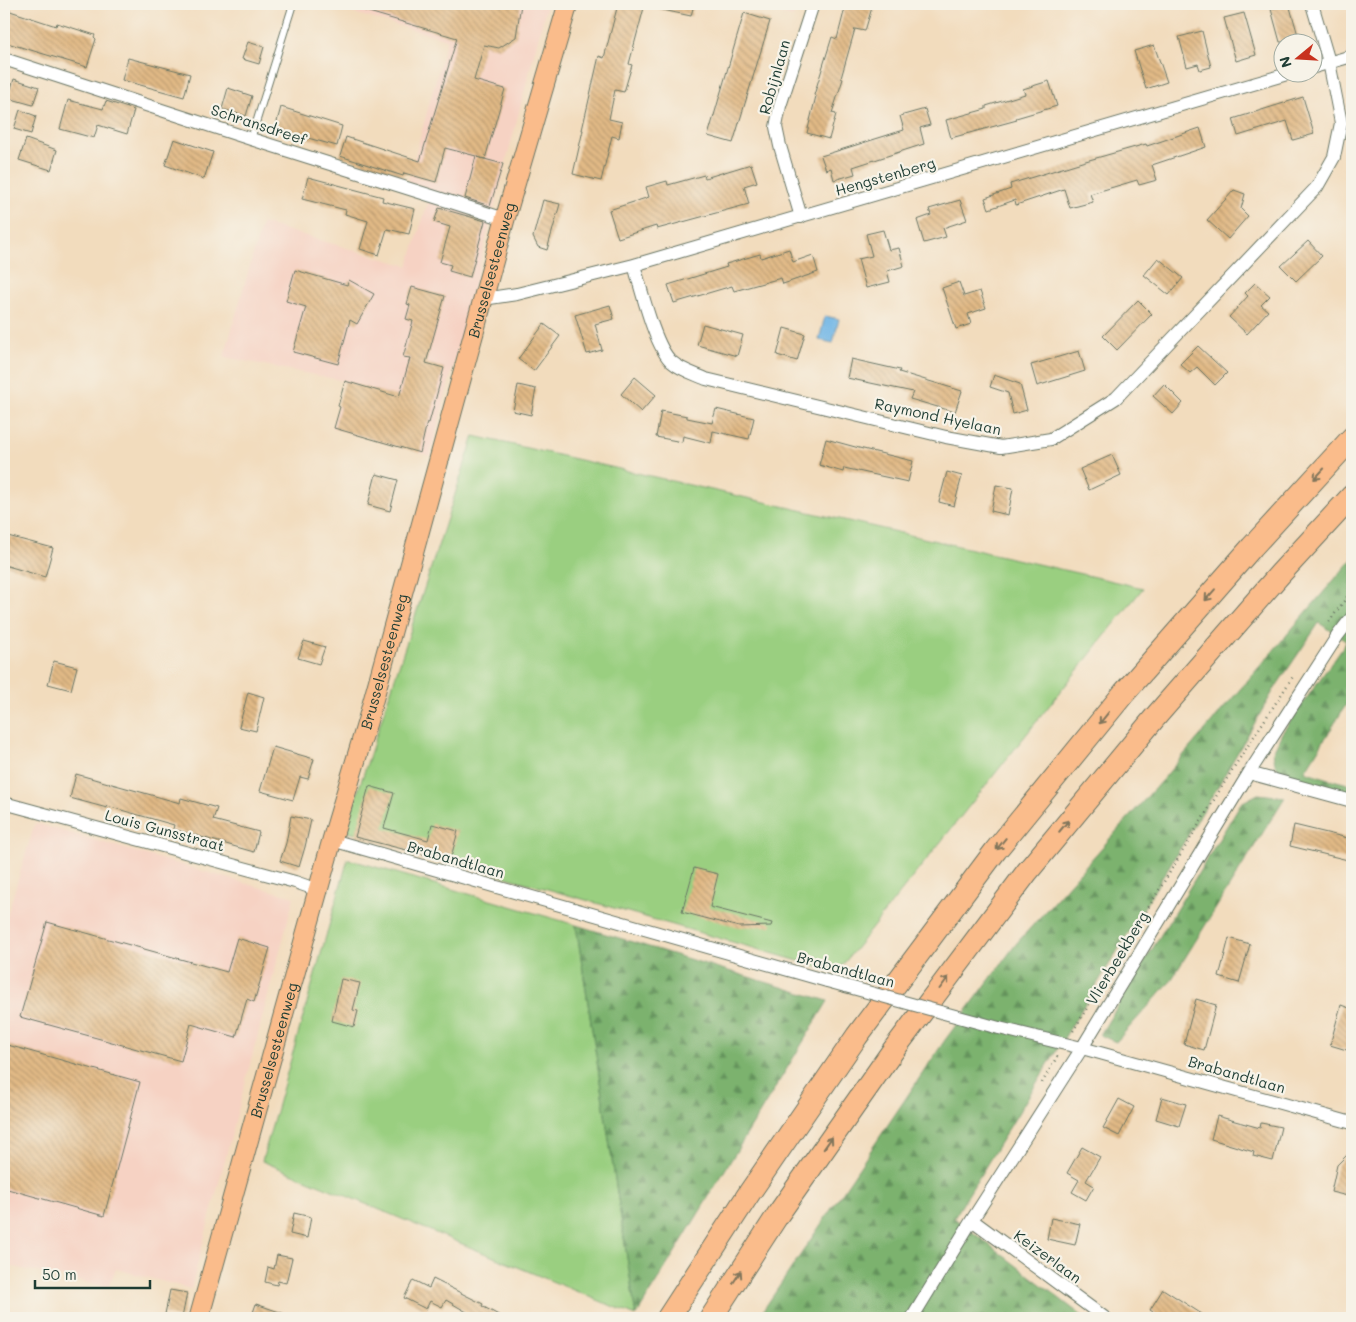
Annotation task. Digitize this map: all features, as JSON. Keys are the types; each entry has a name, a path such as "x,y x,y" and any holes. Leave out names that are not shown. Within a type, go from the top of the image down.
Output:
{"highway":[{"path":"668,1318 750,1192 857,1036 996,850 1124,693 1252,547 1352,438"},
{"path":"711,1318 779,1213 886,1060 1027,872 1157,715 1280,574 1352,496"}],"main road":[{"name":"Brusselsesteenweg","path":"199,1318 332,840 368,719 505,219 568,4"}],"street":[{"name":"Robijnlaan","path":"801,217 776,127 780,106 813,4"},
{"name":"Raymond Hyelaan","path":"634,265 656,338 663,352 672,362 706,379 946,437 1001,446 1051,439 1116,398 1317,186 1334,156 1341,123 1329,62 1312,4"},
{"path":"1324,64 1352,56"},
{"name":"Schransdreef","path":"4,59 505,219"},
{"name":"Hengstenberg","path":"483,299 517,294 634,265 1274,78"},
{"name":"Vlierbeekberg","path":"912,1318 1082,1048 1249,773 1352,617"},
{"path":"1249,773 1352,801"},
{"name":"Louis Gunsstraat","path":"4,803 295,882 318,890"},
{"name":"Brabandtlaan","path":"332,840 827,981 999,1028 1082,1048 1352,1123"},
{"name":"Keizerlaan","path":"972,1220 1105,1318"}],"lane":[{"path":"251,139 293,4"}],"path":[{"path":"1065,1044 1234,767"}],"shaded area":[{"path":"321,4 547,4 430,456 332,428 345,381 224,357 262,223 408,266 431,193 407,185 447,39"},
{"path":"743,4 797,4 793,17"},
{"path":"35,823 294,897 191,1289 116,1269 108,1287 4,1265 4,926"}],"green space":[{"path":"474,436 1143,588 837,972 345,831"},
{"path":"1352,559 1352,695 1305,771 1352,785 1352,794 1285,777 1275,764 1273,752 1282,733 1347,641 1319,623 1275,688 1217,788 954,1218 1085,1318 758,1318 945,1040 1016,944 1163,779"},
{"path":"1258,794 1285,797 1170,982 1116,1042 1100,1035 1241,803"},
{"path":"348,859 576,925 636,1316 262,1161"},
{"path":"576,925 828,1001 636,1316"}],"water":[{"path":"825,316 839,319 833,343 819,340"}],"building":[{"path":"352,4 521,4 516,37 499,48 484,45 474,80 505,89 485,159 477,157 503,164 490,206 465,198 476,156 445,148 436,182 404,173 403,176 340,156 346,137 420,161 457,38 352,7"},
{"path":"618,4 645,4 629,64 632,65 624,92 615,90 609,119 622,122 619,138 612,136 601,181 573,174 599,56 604,58"},
{"path":"658,4 694,4 691,16 658,9"},
{"path":"846,4 873,4 865,31 855,29 841,78 843,79 832,113 836,114 829,139 807,133 816,96 814,95 832,37 837,39"},
{"path":"1289,4 1297,32 1277,32 1271,9"},
{"path":"4,9 56,26 57,23 95,35 96,39 87,67 4,42"},
{"path":"744,13 770,21 733,143 708,136"},
{"path":"1244,13 1256,55 1236,61 1224,18"},
{"path":"1202,31 1211,67 1200,70 1198,64 1187,67 1179,37"},
{"path":"248,42 264,47 259,64 242,59"},
{"path":"1154,45 1167,82 1146,89 1134,51"},
{"path":"128,58 190,74 184,97 122,80"},
{"path":"14,79 39,87 33,105 8,98"},
{"path":"1049,81 1057,106 1016,118 1017,120 951,138 946,120 986,109 986,106 1025,94 1023,89"},
{"path":"228,88 252,96 246,116 222,109"},
{"path":"1303,97 1314,134 1293,140 1287,121 1238,136 1233,119"},
{"path":"68,100 103,109 106,101 134,110 127,134 98,125 94,138 60,129"},
{"path":"281,107 342,126 337,146 275,129"},
{"path":"925,109 930,125 920,128 924,144 853,167 855,174 834,180 831,168 826,170 821,156 904,130 900,116"},
{"path":"20,110 36,116 31,134 14,129"},
{"path":"1200,128 1206,147 1152,165 1157,180 1139,185 1137,180 1090,194 1093,202 1070,208 1064,189 1016,205 1015,200 989,209 985,198 1011,189 1010,184 1146,144 1147,146"},
{"path":"26,139 57,150 51,170 19,160"},
{"path":"174,139 213,152 204,179 165,165"},
{"path":"751,164 757,182 744,186 749,204 657,229 656,226 618,238 609,210 649,197 646,187 667,181 668,185 704,175 705,178"},
{"path":"308,177 383,197 382,201 415,209 409,234 387,229 379,255 360,249 368,221 345,214 346,210 302,199"},
{"path":"1234,190 1245,194 1241,209 1248,216 1228,239 1207,220"},
{"path":"543,200 560,204 547,250 538,247 533,237"},
{"path":"960,200 967,220 943,228 946,237 924,243 917,220 931,215 929,209"},
{"path":"439,208 485,221 470,277 449,271 451,265 440,262 450,227 434,222"},
{"path":"883,230 889,250 899,248 904,266 887,271 890,282 866,288 858,259 872,256 866,234"},
{"path":"1308,241 1322,256 1296,281 1281,266"},
{"path":"789,249 793,262 813,255 818,272 783,284 781,278 734,291 732,286 674,303 668,285 727,267 726,264 760,254 761,258"},
{"path":"1158,258 1183,278 1169,295 1144,275"},
{"path":"295,270 347,285 349,280 374,294 357,324 350,320 338,364 293,352 306,307 286,301"},
{"path":"959,282 964,296 980,291 986,308 968,314 971,324 956,329 942,288"},
{"path":"1255,283 1270,296 1261,305 1268,311 1247,334 1229,317 1248,296 1245,293"},
{"path":"412,287 445,296 426,363 444,368 429,423 427,422 420,453 334,428 345,381 399,397 410,358 403,357 413,321 406,319 410,305 407,304"},
{"path":"1138,300 1152,314 1117,350 1103,336"},
{"path":"610,305 614,319 595,324 602,350 587,354 575,315"},
{"path":"544,324 560,336 534,371 518,359"},
{"path":"703,324 743,335 737,356 697,345"},
{"path":"784,328 805,334 797,361 777,355"},
{"path":"1198,346 1227,373 1215,385 1197,367 1190,373 1180,364"},
{"path":"1079,351 1085,371 1037,386 1031,365"},
{"path":"851,359 900,370 899,372 962,391 955,412 910,399 913,392 847,378"},
{"path":"994,375 1020,384 1027,410 1013,414 1008,393 990,387"},
{"path":"635,377 656,395 641,412 621,394"},
{"path":"1164,384 1183,403 1173,414 1153,396"},
{"path":"518,385 536,389 531,415 513,411"},
{"path":"716,409 754,418 749,439 713,431 711,443 683,436 682,442 656,437 661,411 712,423"},
{"path":"826,439 913,461 908,482 844,468 843,472 819,465"},
{"path":"1112,455 1121,475 1089,490 1080,469"},
{"path":"947,472 962,476 954,506 939,502"},
{"path":"376,474 398,480 390,511 368,505"},
{"path":"996,485 1013,488 1008,515 991,511"},
{"path":"4,535 53,548 45,577 4,565"},
{"path":"304,641 325,647 319,664 298,658"},
{"path":"54,661 77,667 71,690 48,684"},
{"path":"248,692 264,697 256,731 239,727"},
{"path":"273,747 314,759 308,779 300,777 293,800 260,791"},
{"path":"76,774 180,803 181,798 217,808 213,820 259,832 254,852 173,829 174,825 107,806 107,808 70,798"},
{"path":"369,786 394,793 384,828 428,840 432,824 458,831 450,861 355,837"},
{"path":"291,816 311,820 299,867 280,861 286,843"},
{"path":"1294,825 1352,839 1352,861 1290,846"},
{"path":"694,868 718,874 710,907 772,923 771,926 739,927 682,912"},
{"path":"47,922 227,972 237,938 270,948 254,1002 247,999 236,1037 191,1024 181,1061 20,1017"},
{"path":"1229,938 1250,944 1239,983 1219,977"},
{"path":"341,979 360,983 353,1010 358,1011 354,1027 332,1021"},
{"path":"1196,999 1216,1005 1204,1050 1184,1044"},
{"path":"1341,1005 1352,1009 1352,1043 1350,1051 1330,1045"},
{"path":"4,1044 140,1082 104,1216 4,1188"},
{"path":"1162,1097 1186,1104 1179,1126 1156,1119"},
{"path":"1119,1099 1134,1107 1119,1136 1103,1128"},
{"path":"1217,1116 1260,1128 1261,1123 1281,1127 1273,1161 1253,1156 1254,1152 1211,1139"},
{"path":"1082,1147 1100,1157 1086,1181 1094,1186 1086,1200 1072,1192 1079,1180 1067,1173"},
{"path":"1352,1150 1352,1197 1331,1192 1337,1165"},
{"path":"294,1213 311,1217 307,1238 290,1234"},
{"path":"1051,1218 1080,1224 1075,1245 1047,1239"},
{"path":"277,1255 292,1258 286,1283 278,1281 277,1285 265,1282 268,1267 274,1269"},
{"path":"433,1279 483,1304 482,1306 504,1318 477,1318 446,1300 442,1307 430,1301 426,1309 404,1298 413,1280 429,1288"},
{"path":"1163,1289 1208,1318 1162,1318 1150,1310"},
{"path":"170,1290 187,1293 182,1318 165,1314"},
{"path":"256,1304 291,1316 290,1318 251,1318"}]}
